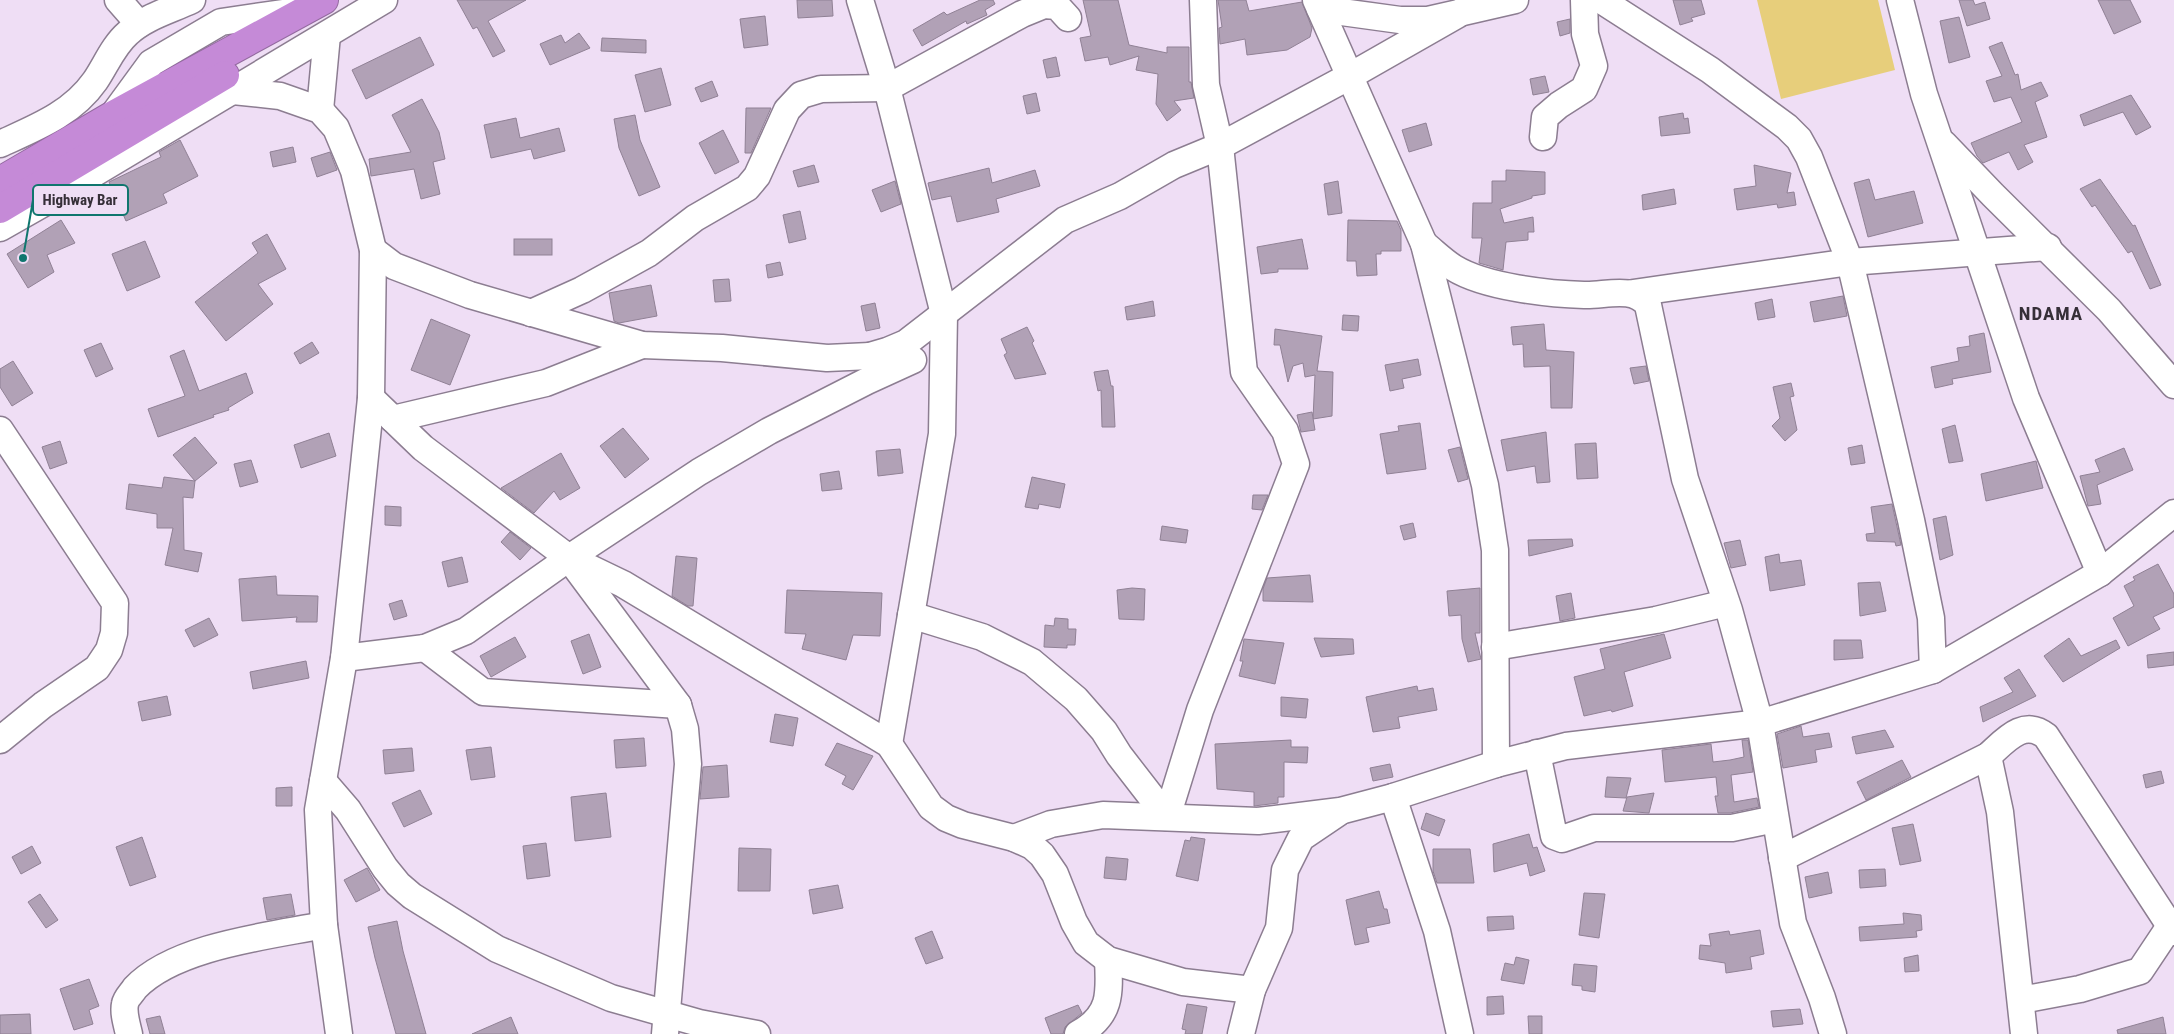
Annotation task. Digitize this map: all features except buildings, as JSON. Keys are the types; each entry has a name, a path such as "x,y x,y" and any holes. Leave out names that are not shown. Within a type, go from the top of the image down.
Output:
{"highway":[{"path":"0,182 113,115 317,4"},
{"path":"0,209 290,35 317,4"}],"street":[{"path":"118,0 139,24"},
{"path":"0,144 52,120 74,103 94,82 120,41 139,24 192,0"},
{"path":"0,228 384,0"},
{"path":"860,0 886,88 944,314 945,364 942,434 889,744"},
{"path":"1167,817 1200,710 1296,464 1286,431 1244,372 1220,146 1206,85 1203,0"},
{"path":"1318,4 1400,20 1428,20 1467,7 1515,0"},
{"path":"1543,137 1545,117 1559,105 1584,89 1594,66 1585,34 1584,0"},
{"path":"1601,0 1710,70 1799,139 1809,157 1850,262 1911,520 1931,618 1933,670"},
{"path":"1900,0 1924,94 2001,317 2026,398 2100,573"},
{"path":"1318,4 1424,244 1485,485 1495,550 1496,764"},
{"path":"531,313 582,290 649,253 695,218 747,188 757,176 786,110 801,95 821,88 886,88 1022,14 1044,5 1057,6 1068,18"},
{"path":"870,356 906,343 1065,220 1120,196 1174,165 1220,146 1350,76 1467,7"},
{"path":"320,110 327,35"},
{"path":"233,91 280,96 320,110 336,128 354,171 373,250 371,398 344,658 318,810 324,925 339,1034"},
{"path":"1938,138 2109,310 2174,385"},
{"path":"1424,244 1454,268 1475,278 1541,293 1586,295 1633,293 1850,262 2048,247"},
{"path":"373,250 390,263 419,276 531,313 642,345 722,348 827,358 870,356 945,364"},
{"path":"1633,293 1644,299 1648,305 1685,479 1726,603 1760,723 1793,923 1822,998 1833,1034"},
{"path":"393,419 546,383 642,345"},
{"path":"344,658 425,648 466,631 569,558 698,472 769,431 867,381 913,360"},
{"path":"371,398 423,448 569,558 623,584 889,744 931,807 946,818 963,825 1014,838 1032,846 1042,854 1055,874 1074,922 1086,943 1108,960 1202,986 1252,990"},
{"path":"0,430 115,603 114,632 109,650 97,668 43,705 0,740"},
{"path":"1014,838 1051,824 1103,815 1258,821 1340,811 1393,797 1496,764 1566,746 1760,723 1933,670 2100,573 2174,513"},
{"path":"569,558 678,705 685,729 688,764 666,1024"},
{"path":"1495,647 1656,620 1726,603"},
{"path":"911,615 982,637 1032,662 1076,699 1104,731 1119,755 1167,817"},
{"path":"425,648 483,692 678,705"},
{"path":"1782,858 1988,756 2017,731 2033,729 2046,736 2170,921 2140,971 2080,989 2021,1000"},
{"path":"1537,753 1554,836 1562,839 1594,828 1732,828 1775,819"},
{"path":"1988,756 2000,812 2024,1034"},
{"path":"323,781 348,810 385,868 412,896 496,949 611,998 666,1024 699,1024 757,1034"},
{"path":"1393,797 1437,931 1460,1034"},
{"path":"1240,1034 1252,990 1279,928 1285,870 1301,838 1340,811"},
{"path":"129,1034 125,1004 137,987 151,974 175,961 207,950 324,925"},
{"path":"1078,1034 1095,1023 1100,1017 1108,997 1108,960"}],"shaded area":[{"path":"1757,0 1878,0 1895,70 1781,99"}],"place":[{"name":"Highway Bar","path":"23,258"}],"district":[{"name":"NDAMA","path":"2051,313"}]}
